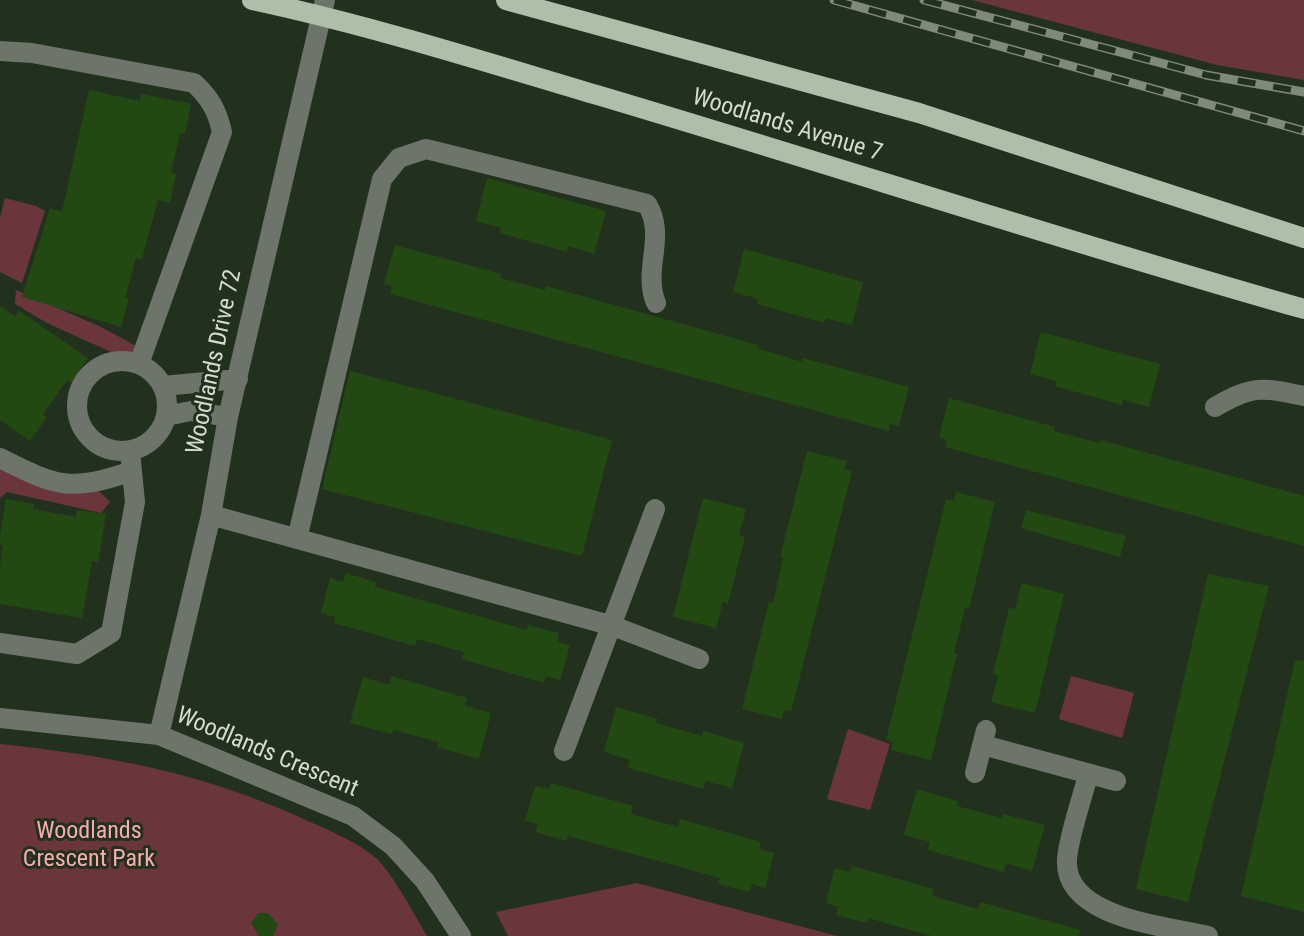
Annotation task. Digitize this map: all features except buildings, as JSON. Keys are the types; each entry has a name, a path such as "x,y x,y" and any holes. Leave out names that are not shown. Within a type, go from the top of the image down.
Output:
{"main road":[{"name":"Woodlands Avenue 7","path":"252,0 323,7 1121,258 1304,309"},
{"name":"Woodlands Avenue 7","path":"506,0 919,113 1304,238"}],"street":[{"name":"Woodlands Drive 72","path":"159,735 211,515 228,417 323,7"},
{"path":"0,51 32,53 194,83 208,97 218,114 222,132 139,364"},
{"path":"297,539 382,179 399,158 426,149 647,204 657,226 651,287 656,303"},
{"path":"0,458 54,484 93,485 131,461 159,432 166,416 167,401 163,386 153,373 139,364 118,361 97,368 83,383 77,404 81,425 94,442 131,461"},
{"path":"163,386 238,379"},
{"path":"1215,407 1240,393 1265,387 1304,396"},
{"path":"166,416 191,411 228,417"},
{"path":"0,643 77,654 111,633 135,502 131,461"},
{"path":"564,751 655,509"},
{"path":"211,515 613,626 699,659"},
{"name":"Woodlands Crescent","path":"0,718 159,735 353,816 393,846 425,881 461,936"},
{"path":"975,773 985,737 1088,775 1116,781"},
{"path":"1088,775 1066,861 1075,891 1100,909 1208,936"}],"green space":[{"path":"972,0 1304,0 1304,80 1217,65"},
{"path":"5,198 45,211 22,283 0,272 0,218"},
{"path":"16,290 101,327 140,348 122,357 47,323 15,304"},
{"path":"0,465 93,485 110,502 101,513 7,492 0,498"},
{"path":"1071,676 1134,693 1122,738 1059,719"},
{"path":"848,729 890,744 870,810 827,799"},
{"name":"Woodlands Crescent Park","path":"0,744 80,754 157,769 270,804 353,842 377,859 397,885 427,936 0,936"},
{"path":"637,883 837,936 508,936 496,912"}],"railway":[{"path":"834,0 1304,131"},
{"path":"924,0 1206,75 1304,92"}]}
